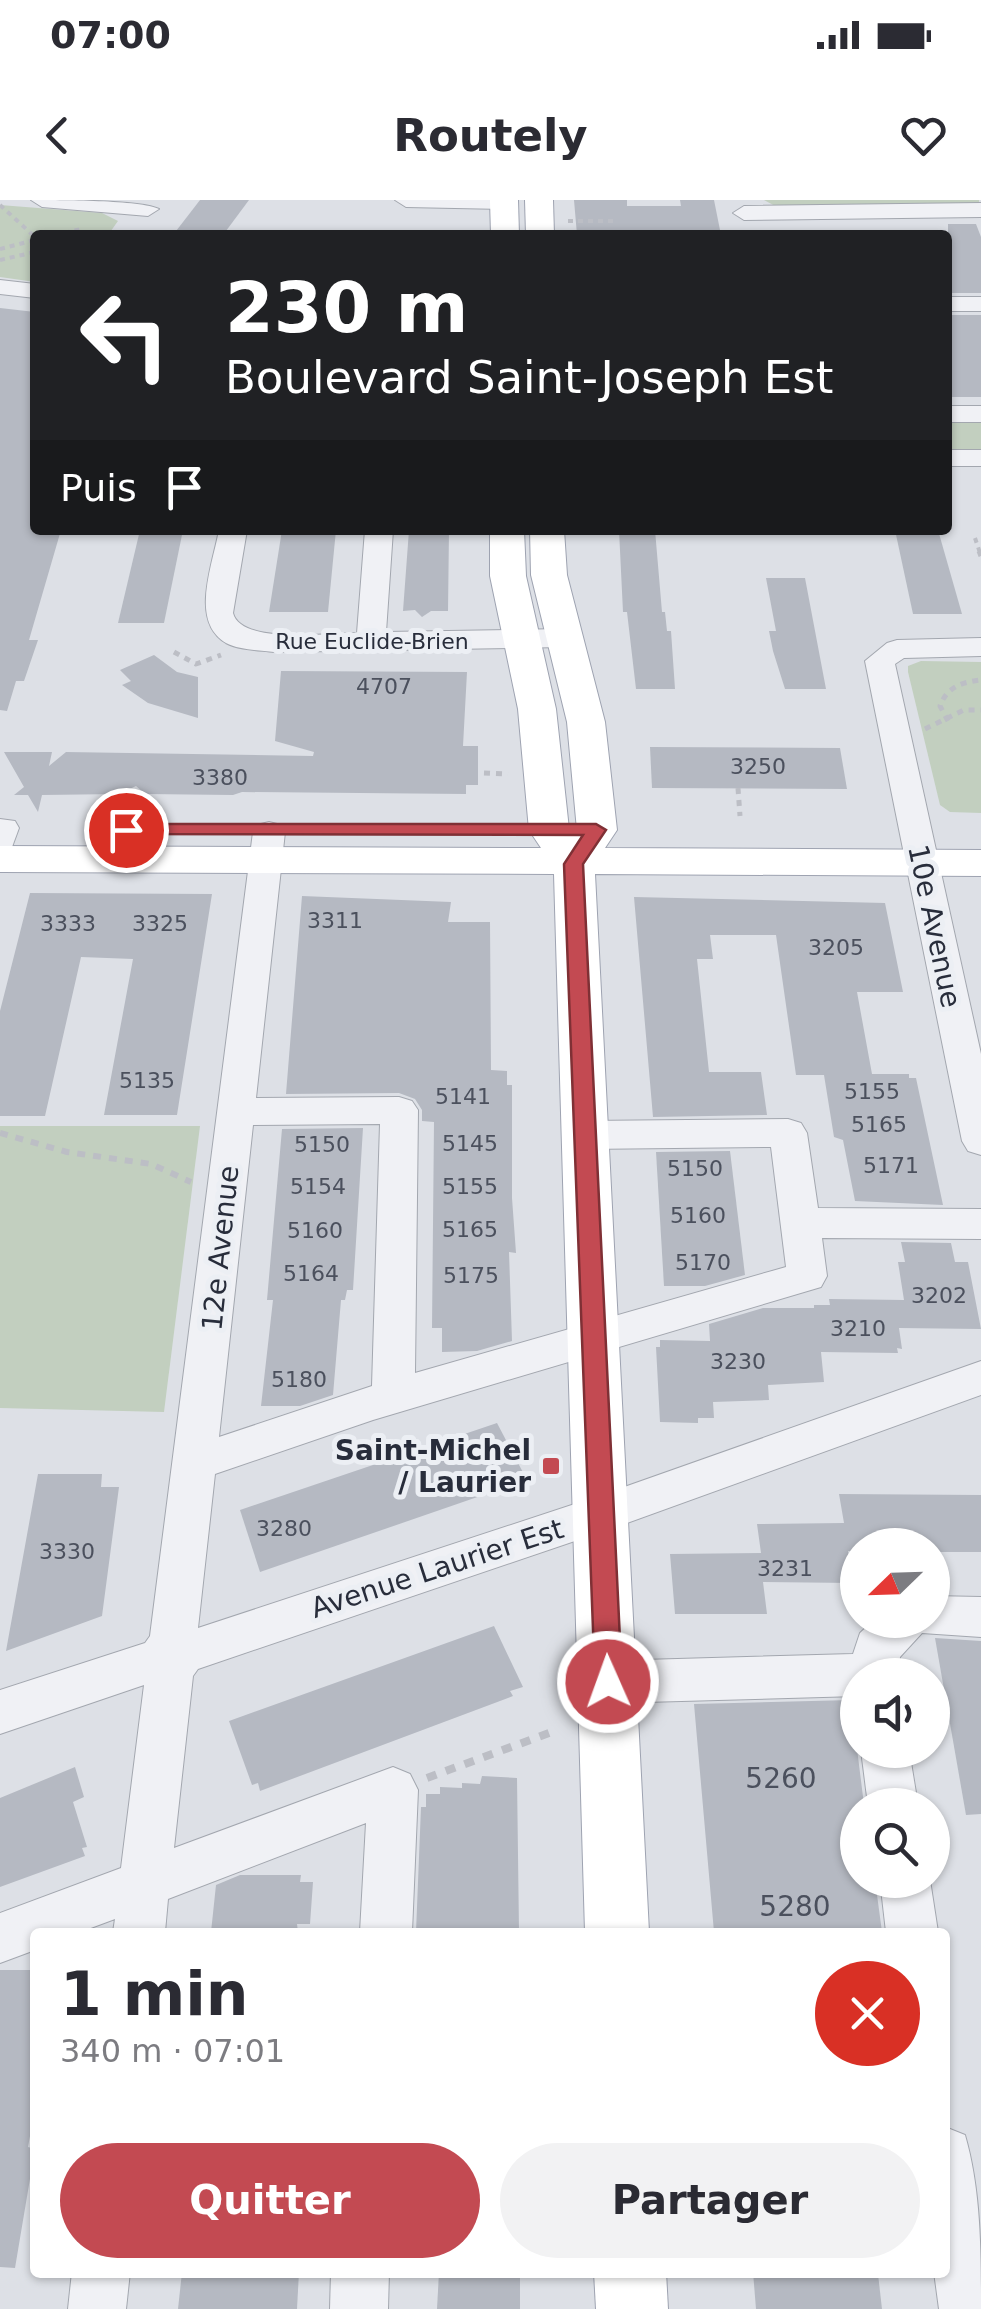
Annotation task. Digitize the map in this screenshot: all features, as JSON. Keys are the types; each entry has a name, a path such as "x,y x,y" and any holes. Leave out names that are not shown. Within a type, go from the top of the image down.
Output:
{"main road":[{"path":"504,201 504,230"},
{"path":"507,535 508,576 520,639 573,841"},
{"path":"548,535 548,575 586,722 573,841 617,1928"},
{"path":"918,846 981,829"},
{"path":"1,839 267,847 573,841 918,846 981,863"},
{"path":"630,2278 632,2309"}],"street":[{"path":"42,200 152,205"},
{"path":"406,200 504,201"},
{"path":"120,230 152,205"},
{"path":"745,216 981,210"},
{"path":"0,287 30,290"},
{"path":"952,304 981,304"},
{"path":"952,414 981,414"},
{"path":"952,458 981,458"},
{"name":"Rue Euclide-Brien","path":"232,535 219,613 228,632 238,638 274,642 564,638"},
{"path":"371,642 380,535"},
{"name":"10e Avenue","path":"981,646 897,649 880,660 981,1140"},
{"name":"12e Avenue","path":"139,1928 168,1659 196,1462 267,847"},
{"path":"236,1112 399,1110 392,1396"},
{"path":"196,1462 392,1396 807,1276 788,1133 585,1135"},
{"path":"800,1223 981,1224"},
{"name":"Avenue Laurier Est","path":"0,1712 600,1514 981,1378"},
{"path":"950,1616 981,1617"},
{"path":"608,1682 840,1676"},
{"path":"0,1938 394,1790 386,1928"},
{"path":"907,1898 911,1928"},
{"path":"950,2188 968,2309"},
{"path":"97,2309 100,2278"},
{"path":"359,2309 360,2278"}],"path":[{"path":"1,208 30,234"},
{"path":"545,219 615,221"},
{"path":"0,249 30,240"},
{"path":"0,260 30,253"},
{"path":"975,538 981,556"},
{"path":"174,652 190,664 200,665 231,648"},
{"path":"948,721 940,706 945,693 960,684 981,680"},
{"path":"919,731 948,721 964,710 981,710"},
{"path":"484,774 516,774"},
{"path":"738,788 740,816"},
{"path":"0,1134 72,1153 171,1170 200,1189"},
{"path":"394,1790 549,1732"}],"green space":[{"path":"764,200 979,200 979,202 777,207"},
{"path":"0,205 102,213 118,221 112,230 30,230 30,281 0,277"},
{"path":"952,422 981,422 981,451 952,451"},
{"path":"921,661 981,662 981,813 950,812 940,805 908,672 908,666"},
{"path":"0,1126 200,1126 164,1412 0,1408"}],"building":[{"path":"200,200 249,200 227,230 177,230"},
{"path":"574,200 627,200 627,206 681,206 680,200 714,200 720,230 577,230"},
{"path":"948,224 976,224 981,237 981,293 952,293 952,230 948,230"},
{"path":"0,308 30,311 30,535 60,535 29,640 38,640 24,681 16,681 7,711 0,710"},
{"path":"952,315 981,315 981,397 952,397"},
{"path":"139,535 182,535 164,623 118,623"},
{"path":"281,535 336,535 328,612 269,612"},
{"path":"409,535 449,535 448,611 431,611 422,617 415,610 403,611"},
{"path":"619,535 655,535 662,612 667,631 671,631 675,689 636,689 627,612 623,612"},
{"path":"896,535 939,535 962,614 913,614"},
{"path":"766,578 805,578 826,689 785,689 769,631 776,631"},
{"path":"154,655 177,672 198,677 198,718 148,703 122,685 131,681 120,670"},
{"path":"281,671 467,672 463,746 478,746 478,785 466,785 466,794 233,795 145,794 136,786 119,794 42,795 38,812 28,795 14,795 24,787 4,752 52,752 49,766 66,752 313,756 314,752 275,741"},
{"path":"650,747 840,748 847,789 652,788"},
{"path":"30,893 212,894 177,1115 104,1115 133,959 81,957 45,1116 0,1116 0,1011"},
{"path":"302,896 451,902 448,922 490,922 491,1070 507,1071 507,1085 512,1085 516,1253 509,1252 512,1341 477,1351 442,1352 442,1328 432,1328 434,1122 422,1121 422,1110 415,1099 399,1093 286,1094"},
{"path":"634,897 885,903 903,992 857,992 872,1074 909,1074 909,1078 916,1078 943,1205 855,1201 843,1140 834,1137 824,1075 796,1075 776,935 710,935 713,959 697,959 709,1072 761,1072 767,1115 653,1117"},
{"path":"363,1128 353,1290 347,1290 345,1300 341,1300 333,1395 300,1406 261,1406 273,1300 267,1300 282,1129"},
{"path":"730,1151 745,1275 705,1286 664,1286 656,1152"},
{"path":"901,1242 951,1243 955,1262 968,1262 981,1329 899,1328 902,1349 897,1348 898,1353 821,1352 824,1382 768,1385 769,1400 713,1402 714,1418 698,1418 698,1423 660,1422 656,1347 660,1347 660,1340 710,1341 709,1324 763,1308 814,1308 830,1305 829,1299 904,1300 898,1262 905,1262"},
{"path":"497,1423 527,1480 260,1572 240,1510"},
{"path":"38,1474 102,1474 101,1487 119,1487 102,1616 6,1651"},
{"path":"839,1494 981,1495 981,1552 950,1552 950,1528 840,1528 840,1583 763,1582 767,1614 675,1614 670,1554 761,1553 757,1524 844,1523"},
{"path":"494,1626 523,1687 510,1691 513,1696 260,1791 258,1783 252,1785 229,1721"},
{"path":"935,1638 981,1641 981,1814 966,1815 950,1724 950,1658 939,1658"},
{"path":"840,1700 840,1768 859,1768 862,1788 840,1788 840,1898 877,1898 881,1928 714,1928 694,1704"},
{"path":"75,1767 84,1797 73,1802 87,1847 82,1848 85,1856 0,1887 0,1798"},
{"path":"482,1776 517,1778 519,1928 416,1928 421,1807 426,1807 426,1794 440,1794 440,1787 480,1784"},
{"path":"240,1875 301,1875 300,1882 313,1882 310,1924 297,1924 298,1928 211,1928 216,1885"},
{"path":"0,1970 30,1970 30,2179 15,2268 0,2267"},
{"path":"181,2278 299,2278 297,2309 178,2309"},
{"path":"439,2278 520,2278 520,2309 437,2309"},
{"path":"753,2278 878,2278 882,2309 756,2309"}],"place":[{"name":"Saint-Michel / Laurier","path":"551,1466"}],"route":[{"path":"126,830 596,830 574,864 608,1682"}]}
